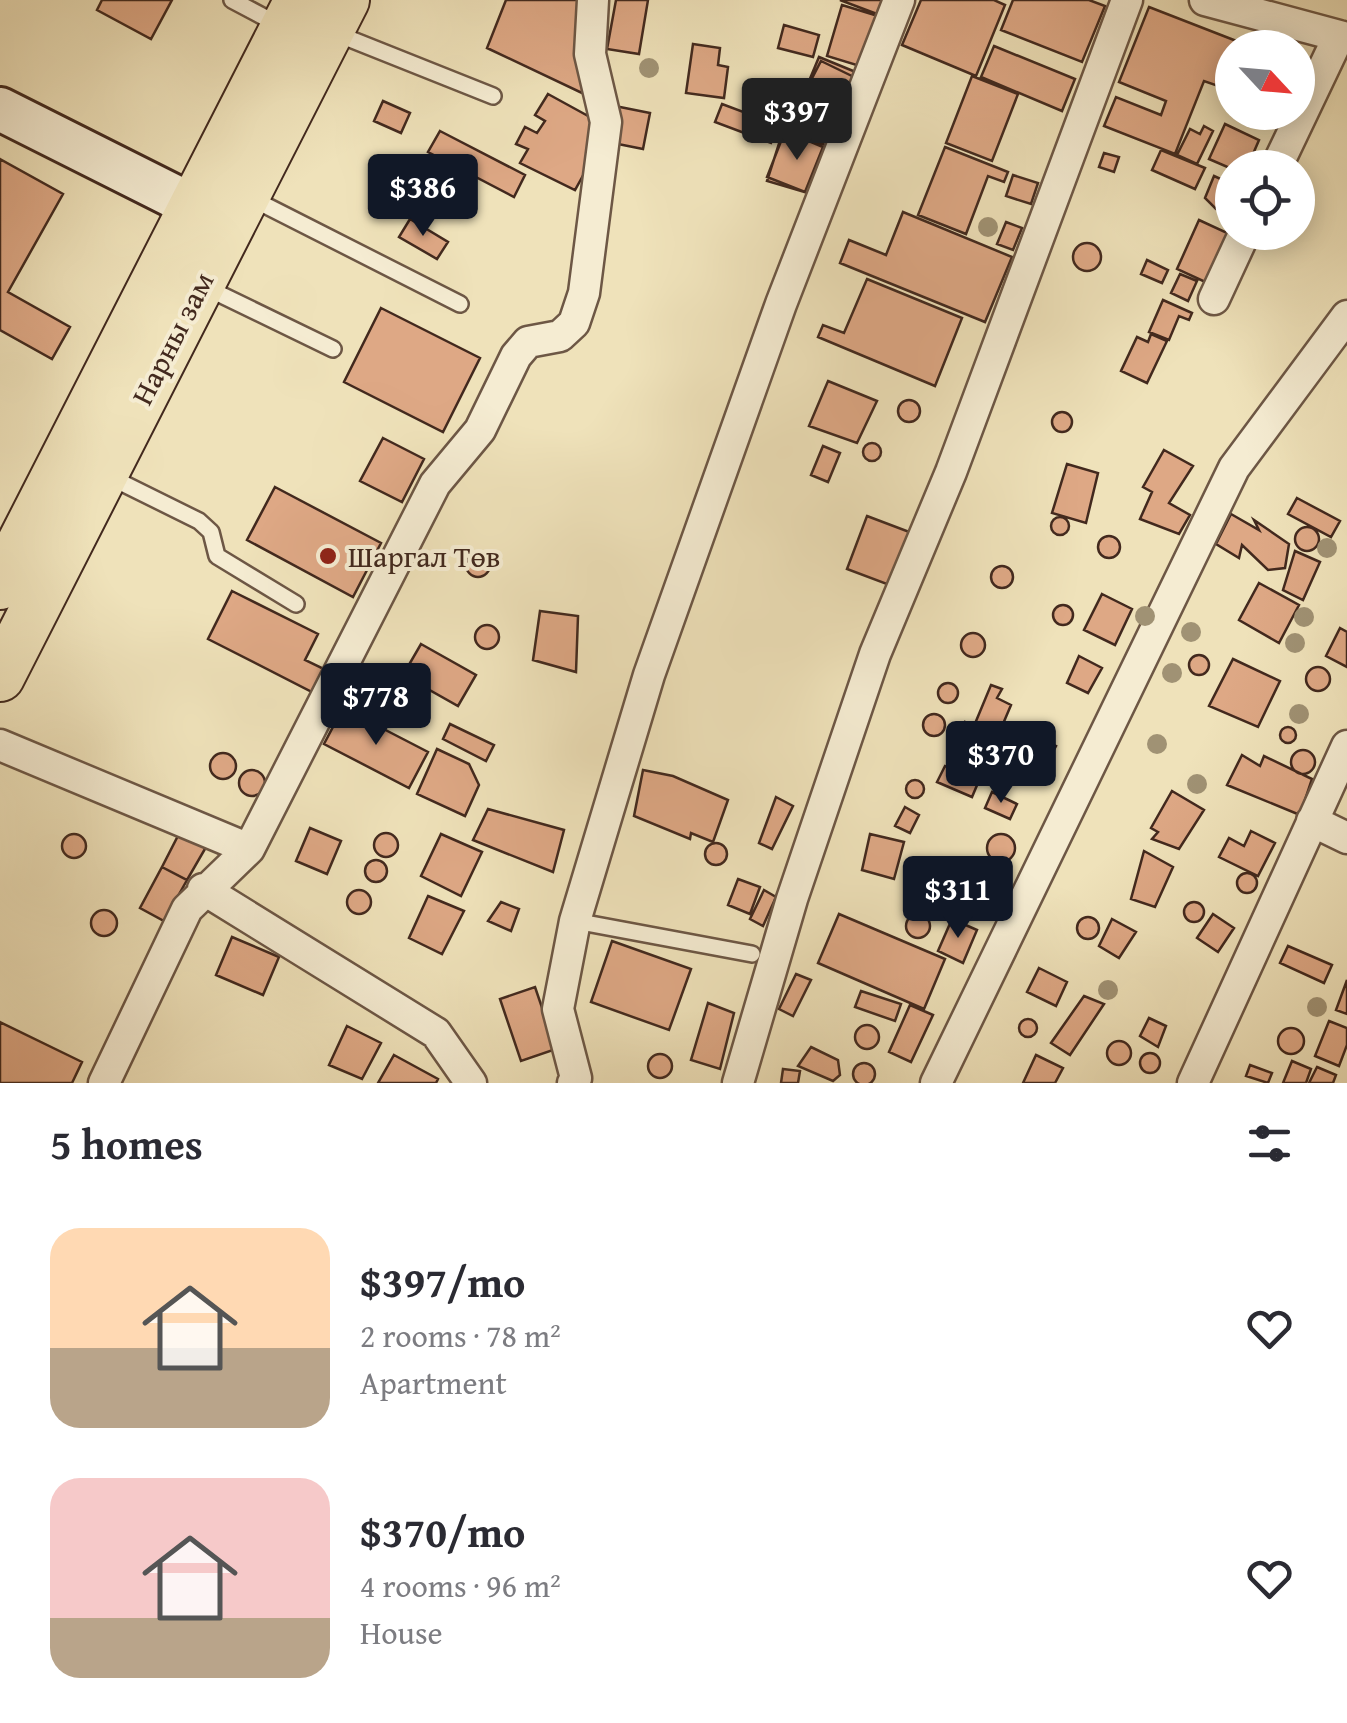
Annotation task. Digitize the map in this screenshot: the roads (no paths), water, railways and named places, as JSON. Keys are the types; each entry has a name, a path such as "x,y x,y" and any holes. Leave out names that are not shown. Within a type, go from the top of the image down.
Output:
{"main road":[{"name":"Нарны зам","path":"0,585 224,208 315,15"},
{"path":"0,109 224,208"},
{"name":"Нарны зам","path":"0,676 200,284 224,208"}],"street":[{"path":"104,1083 186,909 249,848 435,484 480,430 516,356 528,342 560,336 574,323 584,293 606,122 590,54 594,0"},
{"path":"573,1083 576,1078 558,1009 575,921 649,675 781,304 899,0"},
{"path":"738,1083 792,900 874,654 951,472 1127,0"},
{"path":"1205,0 1343,37 1285,150"},
{"path":"1214,299 1237,250"},
{"path":"936,1083 1234,468 1347,316"},
{"path":"0,745 249,848"},
{"path":"1193,1083 1347,746"},
{"path":"1312,821 1347,838"},
{"path":"203,889 436,1033 471,1083"}],"lane":[{"path":"232,0 315,15 494,96"},
{"path":"224,208 460,304"},
{"path":"200,284 334,350"},
{"path":"103,474 199,522 211,532 217,556 296,604"},
{"path":"575,921 752,954"}],"place":[{"name":"Шаргал Төв","path":"328,556"}]}
